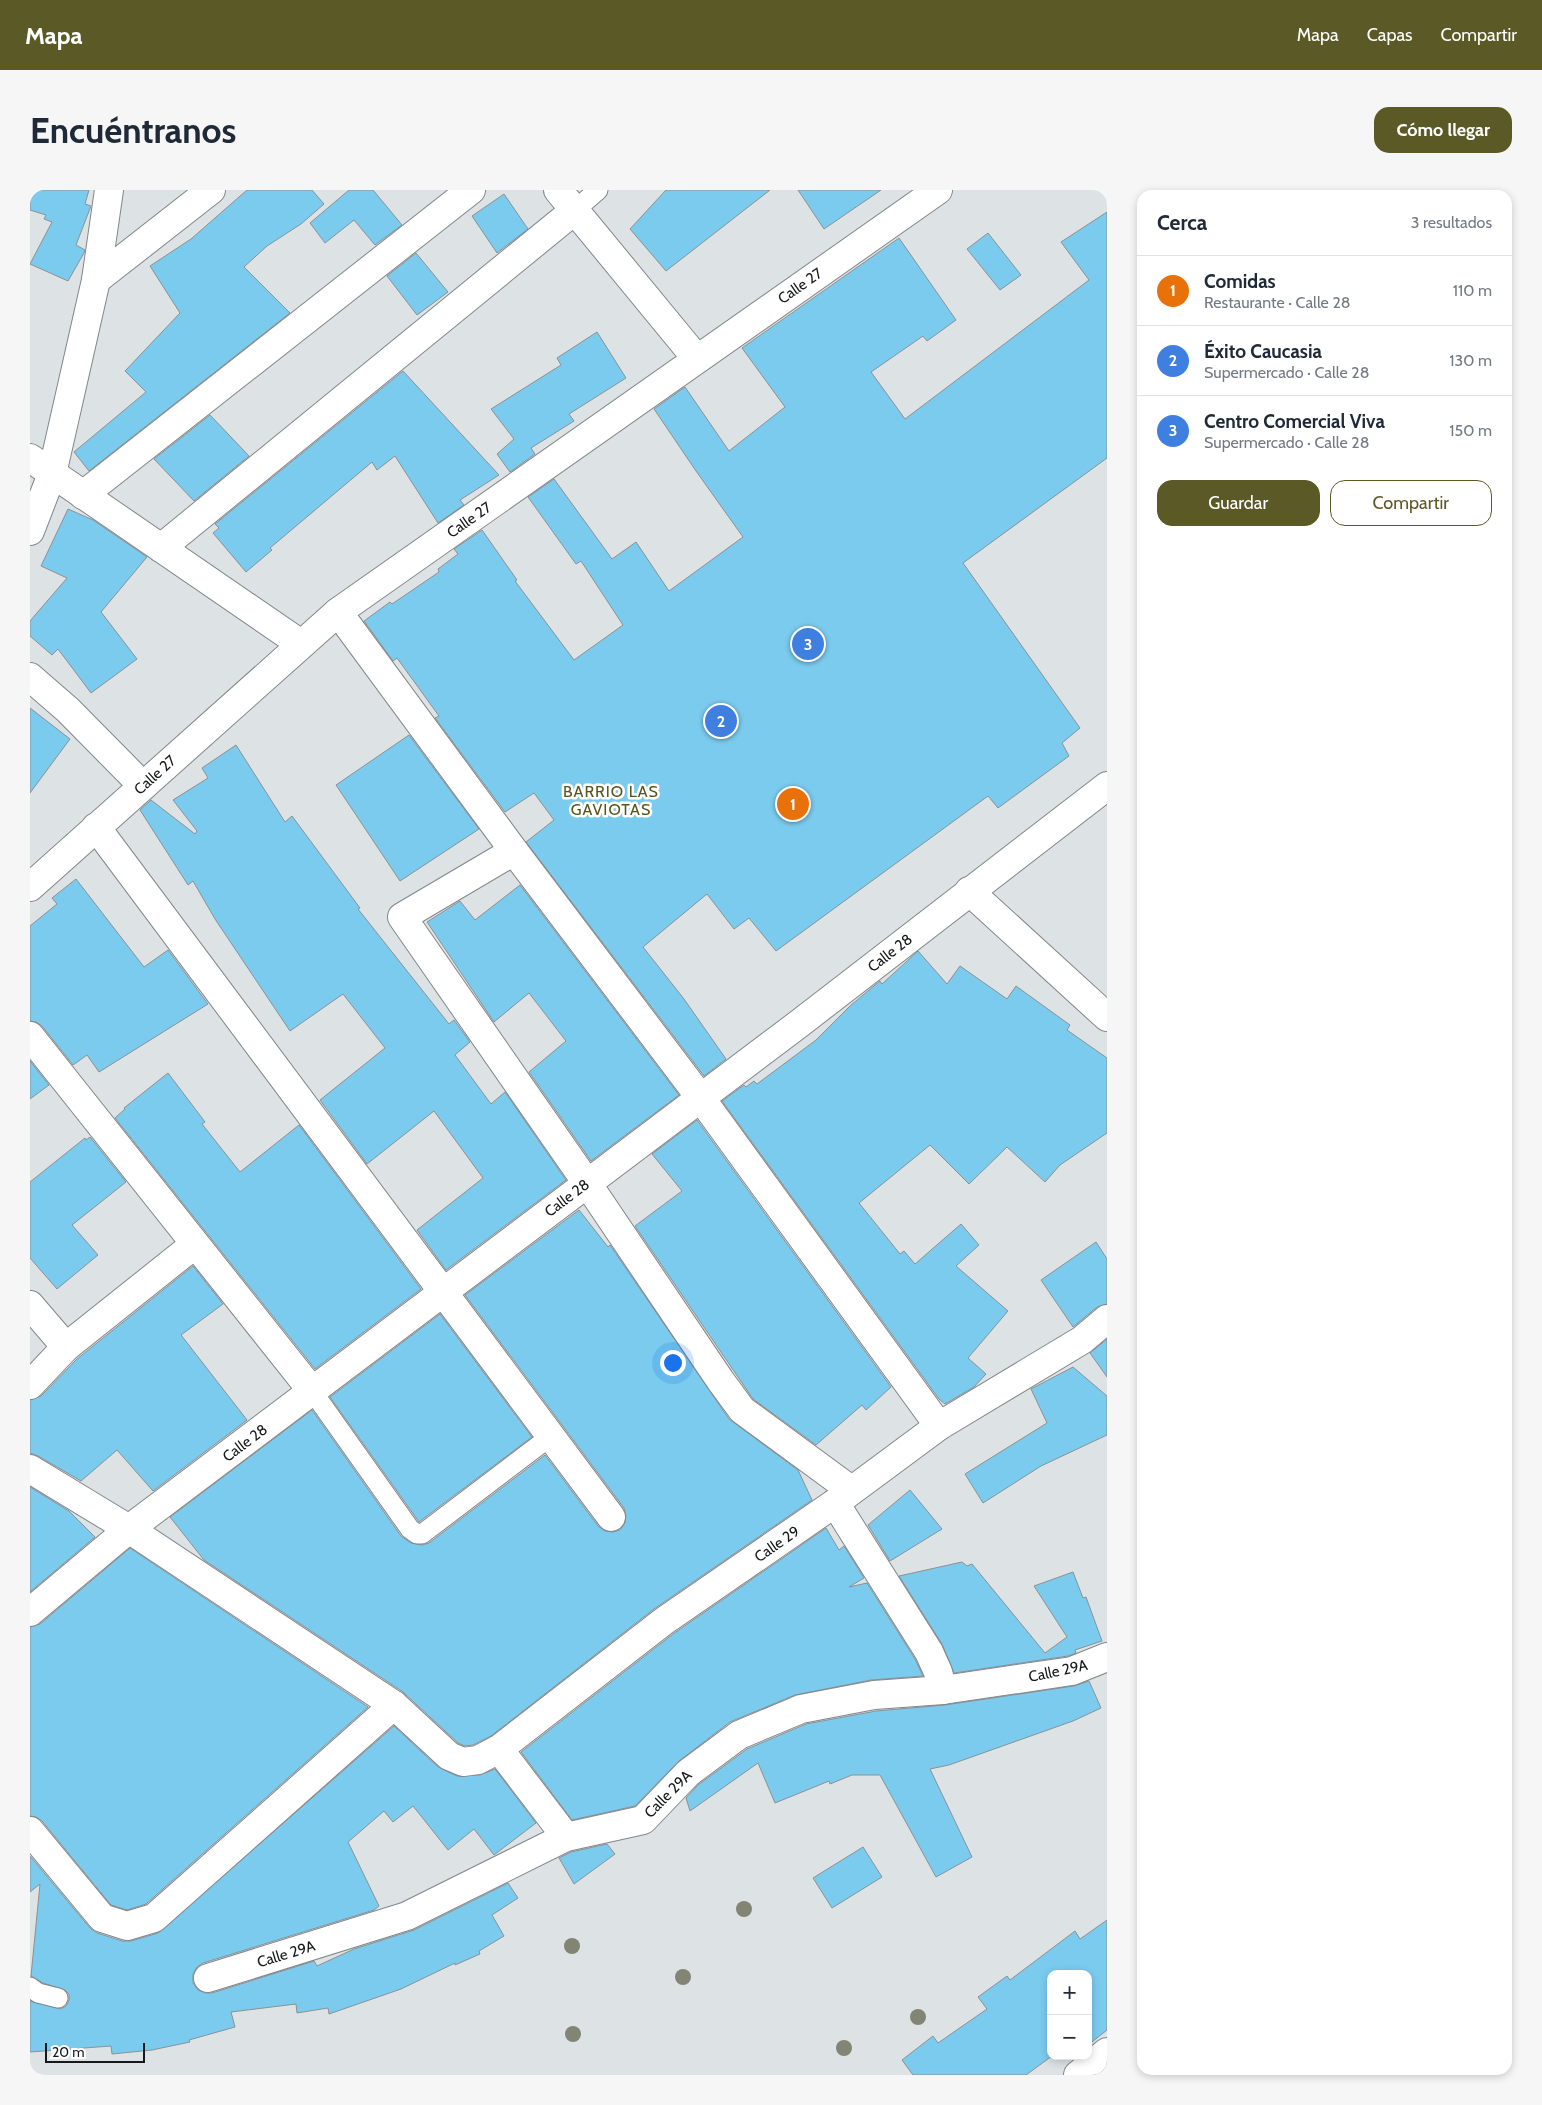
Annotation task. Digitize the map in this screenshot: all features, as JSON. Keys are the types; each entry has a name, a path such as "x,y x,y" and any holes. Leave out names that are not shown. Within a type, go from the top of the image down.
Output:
{"street":[{"path":"30,531 52,474 96,280 109,190"},
{"path":"96,280 211,190"},
{"path":"83,495 471,190"},
{"name":"Calle 27","path":"30,887 338,612 938,190"},
{"path":"161,548 567,200 697,359"},
{"path":"30,458 301,644"},
{"path":"338,612 514,851 700,1098 938,1426"},
{"path":"30,677 68,710 143,786"},
{"name":"Calle 28","path":"30,1612 129,1529 313,1392 700,1098 1107,786"},
{"path":"96,827 611,1516"},
{"path":"514,851 402,917 742,1410 843,1497 929,1652 944,1690"},
{"path":"970,891 1107,1018"},
{"path":"30,1036 194,1245 313,1392"},
{"path":"30,1385 66,1347 194,1245"},
{"path":"30,1305 66,1347"},
{"name":"Calle 29","path":"394,1705 449,1756 463,1762 478,1760 499,1749 664,1621 843,1497 938,1426 1082,1340 1107,1319"},
{"path":"30,1469 129,1529 394,1705 154,1918 127,1926 102,1918 30,1830"},
{"name":"Calle 29A","path":"208,1978 407,1916 566,1837 643,1820 688,1773 739,1735 802,1709 874,1695 944,1690 1072,1671 1105,1663"},
{"path":"499,1749 566,1837"},
{"path":"1078,2075 1107,2052"}],"lane":[{"path":"567,200 598,190"},
{"path":"313,1392 410,1529 417,1534 422,1534 551,1436"},
{"path":"30,1988 38,1993 58,1998"}],"building":[{"path":"30,190 89,190 85,204 91,206 76,245 85,250 68,281 30,264 52,222 44,219 46,215 30,210"},
{"path":"247,190 312,190 324,204 301,224 267,246 244,267 290,313 89,471 74,452 146,392 125,371 180,313 150,266 191,239"},
{"path":"349,190 373,190 402,225 375,245 354,220 325,243 310,223"},
{"path":"666,190 770,190 666,271 630,229"},
{"path":"798,190 881,190 824,229"},
{"path":"504,194 528,229 497,253 472,216"},
{"path":"1107,212 1107,458 963,563 1080,728 1062,743 1069,756 998,808 988,796 776,951 749,918 734,929 707,894 643,947 684,999 726,1059 704,1076 526,842 554,820 534,793 505,812 435,718 439,716 397,658 393,661 364,621 390,602 392,604 439,572 438,569 458,554 454,549 482,530 517,580 515,581 574,660 623,625 581,561 576,564 528,497 554,479 612,559 636,542 669,591 743,537 654,409 685,387 729,451 785,407 742,348 899,238 956,320 927,341 923,336 871,372 905,419 1089,280 1061,242"},
{"path":"988,233 1021,275 1000,290 967,249"},
{"path":"416,253 448,292 417,315 387,276"},
{"path":"597,332 626,378 569,414 574,421 531,448 535,454 510,472 497,454 514,439 491,409 561,365 557,358"},
{"path":"403,371 499,475 460,500 464,505 438,523 395,456 377,470 372,462 270,548 272,550 246,572 213,533 219,528 215,524"},
{"path":"210,415 249,456 194,501 154,459"},
{"path":"68,509 93,520 147,557 101,612 137,659 91,693 58,649 52,655 30,636 30,621 67,578 41,566"},
{"path":"30,708 70,739 30,793"},
{"path":"409,735 479,829 400,881 336,785"},
{"path":"236,745 285,822 292,816 360,908 358,909 449,1024 454,1020 470,1042 455,1055 491,1104 505,1092 566,1180 446,1270 417,1230 483,1178 434,1111 367,1164 320,1100 385,1048 343,994 290,1031 215,919 193,881 188,885 140,810 151,800 195,834 197,831 173,800 208,778 202,768"},
{"path":"76,879 144,967 168,950 208,1004 99,1072 87,1055 73,1065 42,1026 30,1021 30,926 57,904 52,898"},
{"path":"520,885 679,1095 591,1161 529,1072 566,1041 529,993 494,1022 427,922 460,901 475,920"},
{"path":"918,951 947,984 960,966 1007,999 1016,986 1070,1025 1067,1030 1107,1058 1107,1133 1060,1165 1045,1182 1007,1147 969,1184 930,1145 859,1203 900,1254 904,1251 915,1264 961,1224 979,1245 956,1266 1008,1311 968,1358 986,1374 974,1387 945,1404 939,1399 722,1101 744,1085 746,1087 754,1081 757,1084 816,1040 851,1005 880,981 882,984"},
{"path":"30,1061 49,1085 30,1099"},
{"path":"168,1073 205,1122 202,1124 240,1172 299,1125 421,1289 315,1369 115,1118 124,1108"},
{"path":"697,1120 891,1387 866,1410 862,1405 816,1445 753,1399 635,1226 682,1191 652,1154"},
{"path":"90,1137 126,1182 72,1225 98,1255 57,1289 30,1258 30,1182 85,1138 86,1140"},
{"path":"579,1210 608,1247 610,1245 729,1419 798,1470 812,1500 654,1609 491,1736 473,1745 465,1746 458,1743 403,1692 204,1560 170,1517 312,1410 401,1536 411,1543 422,1545 429,1543 545,1455 598,1526 605,1531 613,1532 620,1530 625,1523 626,1515 624,1508 465,1295"},
{"path":"1096,1242 1107,1259 1107,1304 1097,1307 1073,1327 1041,1280"},
{"path":"193,1266 223,1304 181,1335 247,1420 153,1491 117,1450 81,1481 30,1453 30,1400 41,1396 77,1359"},
{"path":"440,1314 532,1437 419,1522 330,1397"},
{"path":"1107,1339 1107,1377 1090,1353"},
{"path":"1073,1367 1107,1396 1107,1435 1041,1466 983,1503 965,1474 1047,1423 1031,1389"},
{"path":"30,1487 69,1511 95,1537 30,1592"},
{"path":"910,1490 942,1529 890,1561 868,1525"},
{"path":"826,1528 839,1550 844,1546 864,1578 849,1587 867,1583 915,1659 923,1676 871,1680 795,1695 730,1722 679,1761 635,1806 572,1820 521,1752 673,1634"},
{"path":"130,1548 368,1707 146,1904 127,1910 111,1905 42,1821 30,1816 30,1627 40,1624"},
{"path":"962,1562 967,1566 972,1564 1045,1653 1067,1637 1034,1586 1073,1572 1083,1598 1086,1597 1102,1641 1075,1650 1076,1653 1068,1656 954,1673 942,1644 899,1576"},
{"path":"1089,1681 1101,1708 1073,1721 949,1765 930,1769 972,1857 936,1877 880,1775 852,1775 830,1784 829,1781 775,1803 758,1763 690,1811 686,1798 698,1785 747,1749 806,1724 876,1711 945,1705 1074,1686"},
{"path":"394,1726 438,1767 457,1776 480,1775 495,1769 536,1823 494,1855 474,1829 448,1850 413,1806 393,1822 384,1811 348,1842 379,1906 374,1910 203,1963 197,1967 193,1974 193,1983 198,1990 212,1993 314,1961 317,1966 354,1949 414,1930 508,1883 518,1898 492,1915 504,1936 479,1951 480,1954 455,1965 455,1963 401,1989 329,2014 328,2008 297,2013 296,2004 231,2012 235,2027 189,2040 190,2042 152,2050 112,2054 111,2046 30,2052 30,2001 61,2009 66,2006 69,1994 65,1990 43,1983 31,1976 40,1884 30,1892 30,1856 90,1928 97,1933 122,1941 131,1941 158,1933"},
{"path":"607,1844 615,1854 574,1884 559,1858 571,1852"},
{"path":"863,1847 882,1877 832,1908 813,1878"},
{"path":"1107,1920 1107,2030 1092,2042 1092,1970 1047,1970 1047,2060 1026,2075 913,2075 902,2060 933,2036 938,2043 987,2009 978,1997 1007,1976 1010,1980 1075,1931 1080,1939"}],"place":[{"name":"Centro Comercial Viva","path":"808,644"},
{"name":"Éxito Caucasia","path":"721,721"},
{"name":"Comidas","path":"793,804"}],"district":[{"name":"BARRIO LAS GAVIOTAS","path":"611,800"}]}
